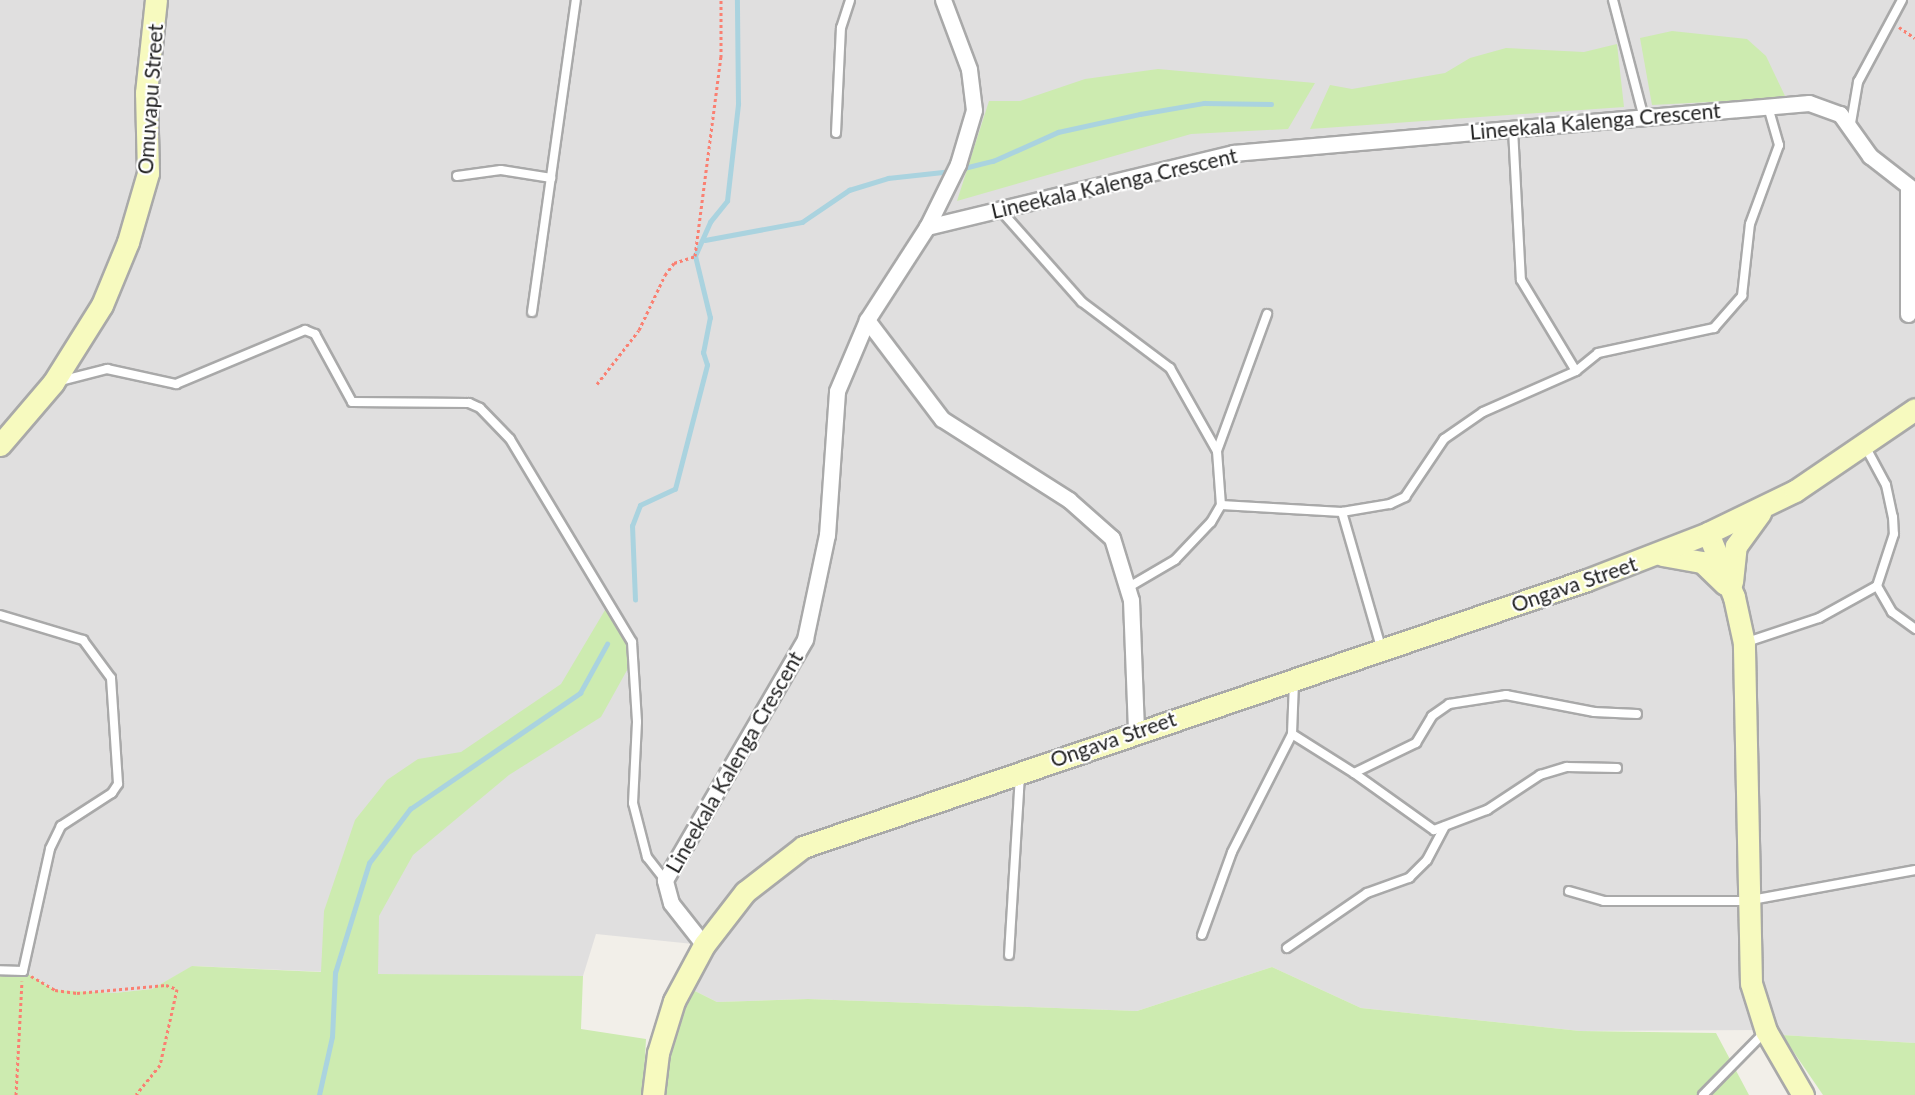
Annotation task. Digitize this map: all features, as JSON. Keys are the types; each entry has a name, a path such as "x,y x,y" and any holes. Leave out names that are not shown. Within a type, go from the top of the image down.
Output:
{"street":[{"name":"Omuvapu Street","path":"0,445 53,383 102,305 148,173 146,93 156,0"},
{"path":"927,227 958,164 974,110 969,69 943,0"},
{"name":"Lineekala Kalenga Crescent","path":"704,945 670,903 665,880 805,639 827,535 837,391 867,320 927,227 958,216 1002,212 1196,159 1513,129 1643,114 1809,103 1851,123"},
{"path":"1851,123 1870,156 1912,190 1908,314"},
{"path":"867,320 947,423 1102,526 1118,548 1129,587 1136,730"},
{"name":"Ongava Street","path":"653,1095 658,1053 674,1001 704,945 745,892 803,847 1136,730 1657,555 1764,508 1866,446 1915,409"},
{"path":"1734,597 1736,546 1764,508"},
{"path":"1708,533 1734,597 1744,643 1746,901 1751,983 1766,1031 1803,1095"},
{"path":"1657,555 1702,562 1734,597"}],"lane":[{"path":"532,312 576,0"},
{"path":"836,133 840,28 850,0"},
{"path":"1613,0 1643,114"},
{"path":"1851,123 1858,82 1902,0"},
{"path":"1221,505 1342,512 1405,497 1458,426 1576,371 1598,353 1631,342 1701,334 1723,322 1738,304 1746,277 1750,224 1779,145 1768,107"},
{"path":"1513,129 1521,280 1576,371"},
{"path":"457,176 501,170 550,178"},
{"path":"1002,212 1082,302 1170,368 1217,451"},
{"path":"1129,587 1185,551 1221,505 1217,451 1267,314"},
{"path":"53,383 107,369 176,384 305,330 315,334 352,402 469,403 480,408 510,439 632,642 637,711 633,803 647,856 665,880"},
{"path":"1744,643 1819,618 1877,586 1894,534 1893,517 1886,485 1866,446"},
{"path":"1342,512 1382,649"},
{"path":"1877,586 1892,612 1915,629"},
{"path":"0,615 83,640 111,678 115,701 116,789 61,826 50,849 23,971 0,970"},
{"path":"1202,935 1232,852 1292,734 1294,678"},
{"path":"1354,773 1416,743 1432,716 1449,704 1506,695 1594,712 1637,714"},
{"path":"1292,734 1354,773 1421,824 1434,830 1487,810 1540,775 1567,767 1617,768"},
{"path":"1009,955 1020,770"},
{"path":"1287,948 1367,893 1409,878 1427,860 1445,826"},
{"path":"1569,891 1604,902 1746,901 1915,870"},
{"path":"1703,1095 1766,1031"}],"path":[{"path":"597,384 639,330 665,275 674,264 695,256 721,57 721,0"},
{"path":"1890,21 1915,38"},
{"path":"16,1095 23,971 55,990 77,993 166,985 177,990 160,1065 136,1095"}],"shaded area":[{"path":"0,0 1915,0 1915,409 1764,508 1264,699 1669,561 1692,563 1723,593 1737,647 1738,948 1752,1013 1761,1030 1580,1031 1361,1008 1272,967 1137,1011 808,999 717,1002 681,984 703,945 596,934 583,976 421,976 193,966 152,989 114,993 55,990 23,971 0,970"},
{"path":"1915,421 1915,1043 1782,1035 1764,999 1755,896 1755,658 1737,557 1756,523"}],"green space":[{"path":"1672,31 1747,39 1766,56 1786,98 1652,105 1640,38"},
{"path":"1617,44 1624,107 1310,129 1330,85 1352,89 1445,73 1470,58 1506,48 1584,52"},
{"path":"1158,69 1315,83 1288,129 1191,134 957,201 989,101 1020,101 1085,79"},
{"path":"608,605 636,654 601,717 509,775 413,855 379,916 378,974 583,976 581,1029 646,1039 643,1095 0,1095 0,970 23,971 55,990 114,993 152,989 192,966 321,972 324,911 355,820 387,780 418,759 461,752 561,684"},
{"path":"1272,967 1361,1008 1580,1031 1716,1033 1749,1095 653,1095 681,984 717,1002 808,999 1137,1011"},
{"path":"1782,1035 1915,1043 1915,1095 1823,1095"}],"waterway":[{"path":"635,600 632,526 640,505 675,489 707,365 703,353 710,318 695,256 710,222 727,201 738,104 737,0"},
{"path":"960,169 993,161 1058,132 1140,114 1204,103 1271,104"},
{"path":"705,240 802,222 849,190 888,178 952,171"},
{"path":"319,1095 332,1037 335,973 369,863 410,809 580,693 607,644"}]}
